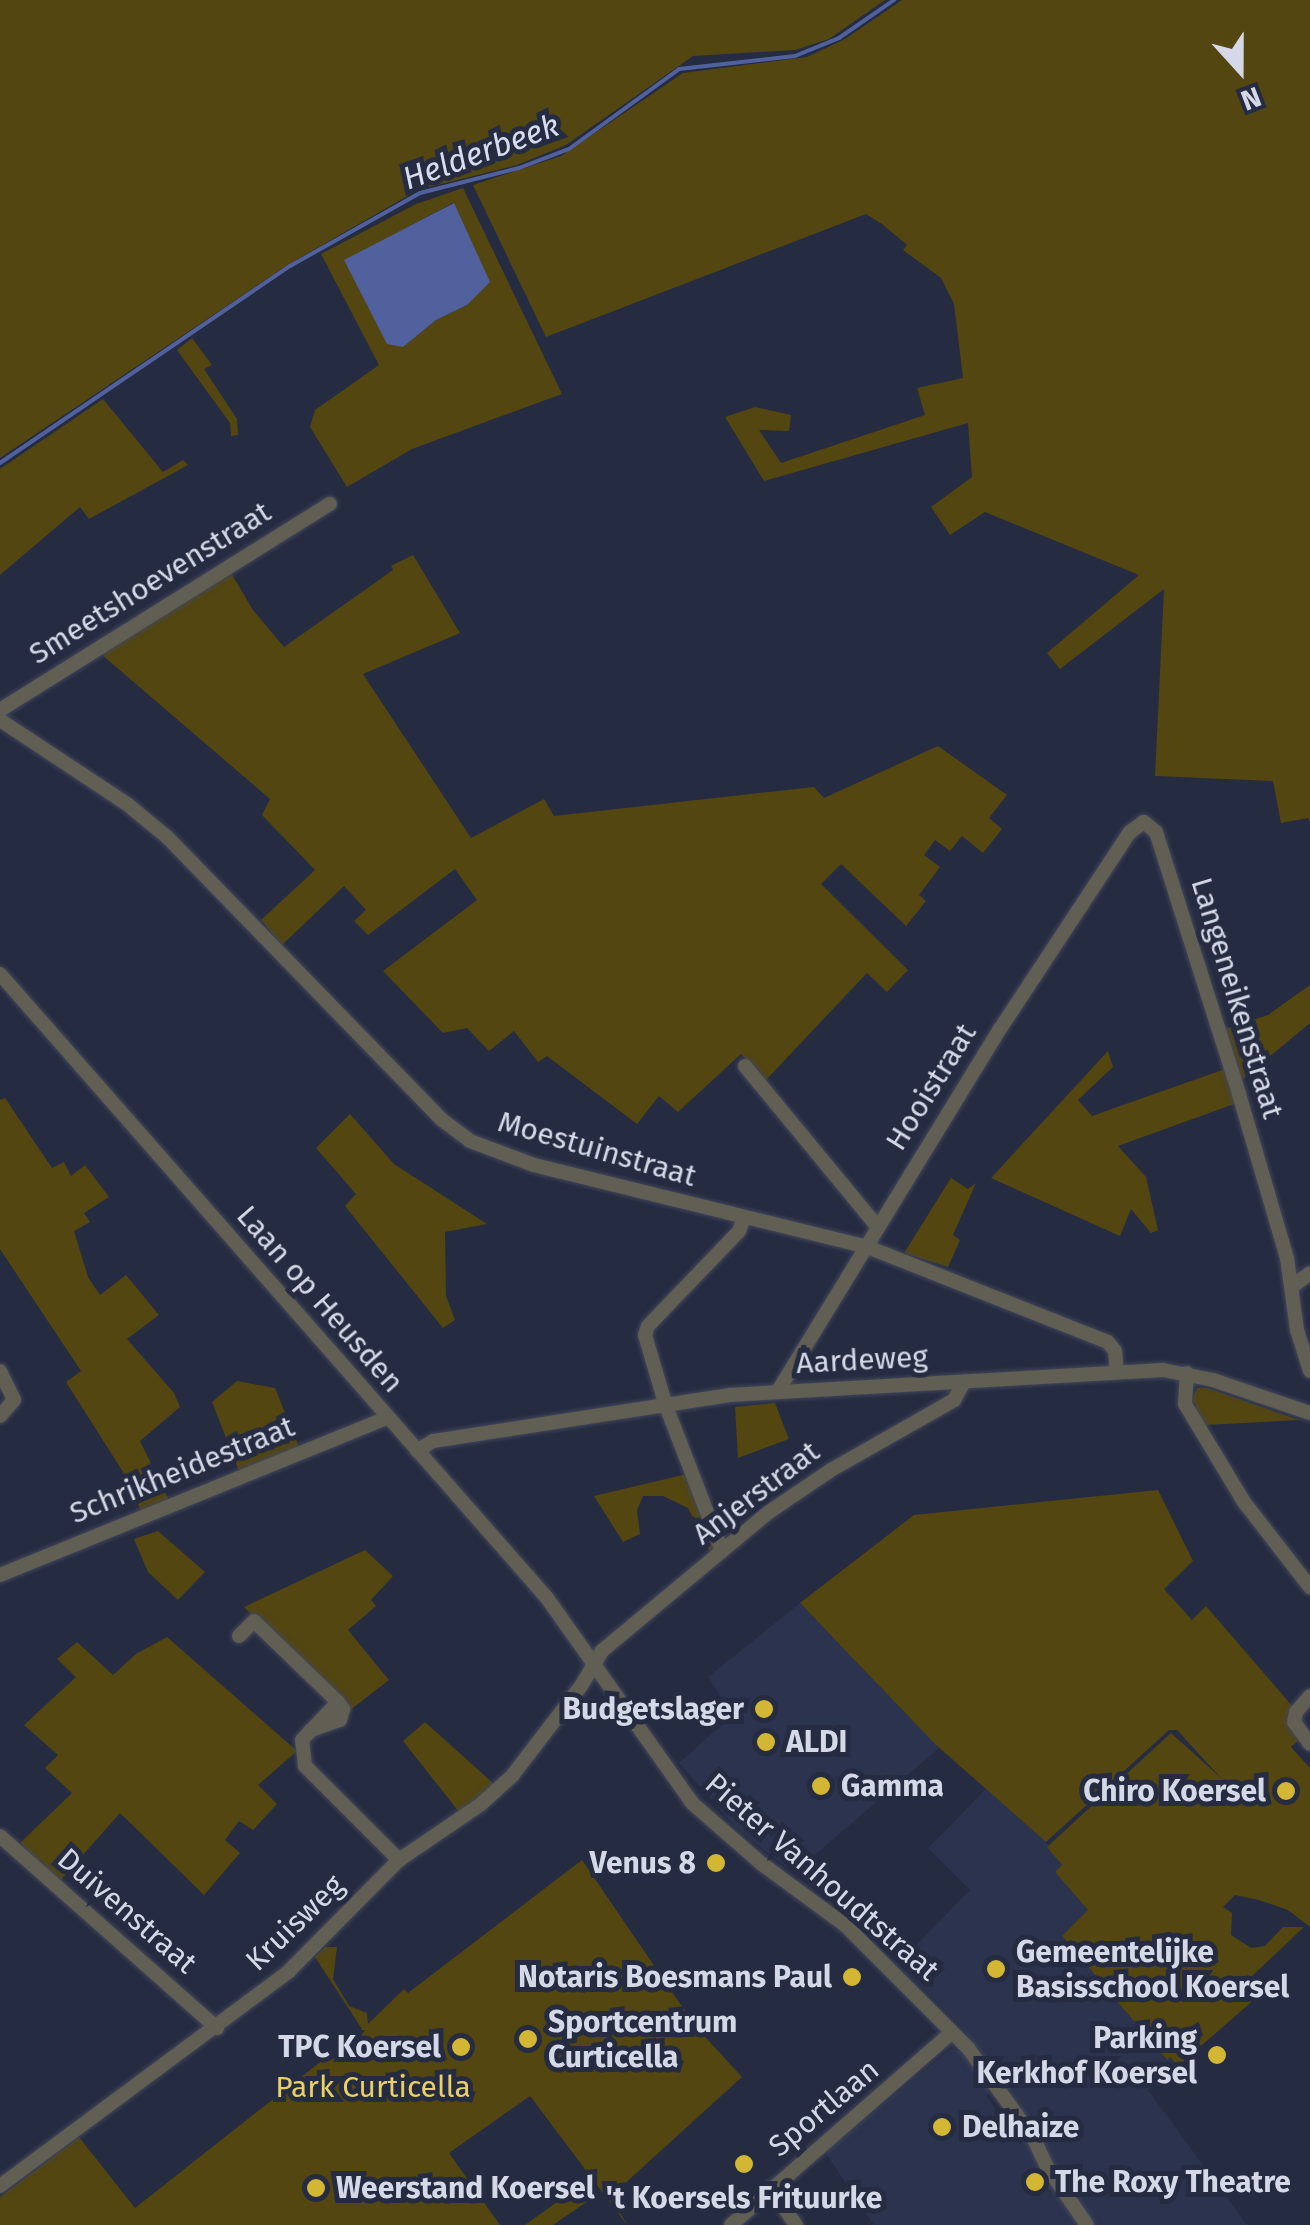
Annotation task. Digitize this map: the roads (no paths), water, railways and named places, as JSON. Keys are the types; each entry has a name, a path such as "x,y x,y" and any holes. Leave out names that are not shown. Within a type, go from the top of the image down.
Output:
{"street":[{"name":"Smeetshoevenstraat","path":"0,710 330,504"},
{"name":"Moestuinstraat","path":"0,720 126,804 166,837 418,1096 470,1141 534,1166 865,1246 1108,1342 1114,1351 1117,1372"},
{"name":"Hooistraat","path":"778,1392 876,1226 1119,849 1144,822"},
{"name":"Langeneikenstraat","path":"1144,822 1156,832 1239,1094 1293,1286 1300,1344 1310,1371"},
{"name":"Laan op Heusden","path":"0,974 547,1598 593,1665"},
{"path":"745,1066 876,1226"},
{"path":"722,1550 647,1350 648,1326 739,1231 744,1218"},
{"path":"1293,1286 1310,1274"},
{"path":"0,1371 14,1400 0,1416"},
{"name":"Aardeweg","path":"417,1451 433,1441 665,1403 778,1392 1117,1372 1187,1373 1309,1409"},
{"path":"1187,1373 1185,1404 1244,1502 1310,1587"},
{"name":"Anjerstraat","path":"593,1665 602,1651 722,1550 831,1470 954,1400 964,1382"},
{"name":"Schrikheidestraat","path":"0,1575 386,1418"},
{"path":"239,1636 254,1620 338,1702 310,1730 301,1750 309,1772 400,1860"},
{"name":"Kruisweg","path":"0,2186 289,1971 400,1860 512,1776 593,1665"},
{"name":"Pieter Vanhoudtstraat","path":"593,1665 676,1783 714,1826 846,1926 952,2032 1033,2137 1047,2167 1087,2225"},
{"path":"1310,1696 1296,1712 1294,1722 1310,1744"},
{"name":"Duivenstraat","path":"0,1836 217,2028"},
{"name":"Sportlaan","path":"731,2225 952,2032"},
{"path":"771,2188 796,2225"}],"water":[{"path":"454,203 490,282 467,305 436,320 403,347 387,344 344,260"}],"waterway":[{"name":"Helderbeek","path":"0,463 290,266 420,193 519,168 569,149 679,69 795,56 839,38 894,0"}],"place":[{"name":"Budgetslager","path":"764,1709"},
{"name":"ALDI","path":"766,1742"},
{"name":"Gamma","path":"821,1786"},
{"name":"Chiro Koersel","path":"1286,1791"},
{"name":"Venus 8","path":"716,1863"},
{"name":"Gemeentelijke Basisschool Koersel","path":"996,1969"},
{"name":"Notaris Boesmans Paul","path":"852,1977"},
{"name":"Sportcentrum Curticella","path":"528,2039"},
{"name":"TPC Koersel","path":"461,2047"},
{"name":"Parking Kerkhof Koersel","path":"1217,2055"},
{"name":"Delhaize","path":"942,2127"},
{"name":"'t Koersels Frituurke","path":"744,2164"},
{"name":"The Roxy Theatre","path":"1035,2182"},
{"name":"Weerstand Koersel","path":"316,2188"}],"park label":[{"name":"Park Curticella","path":"373,2087"}]}
